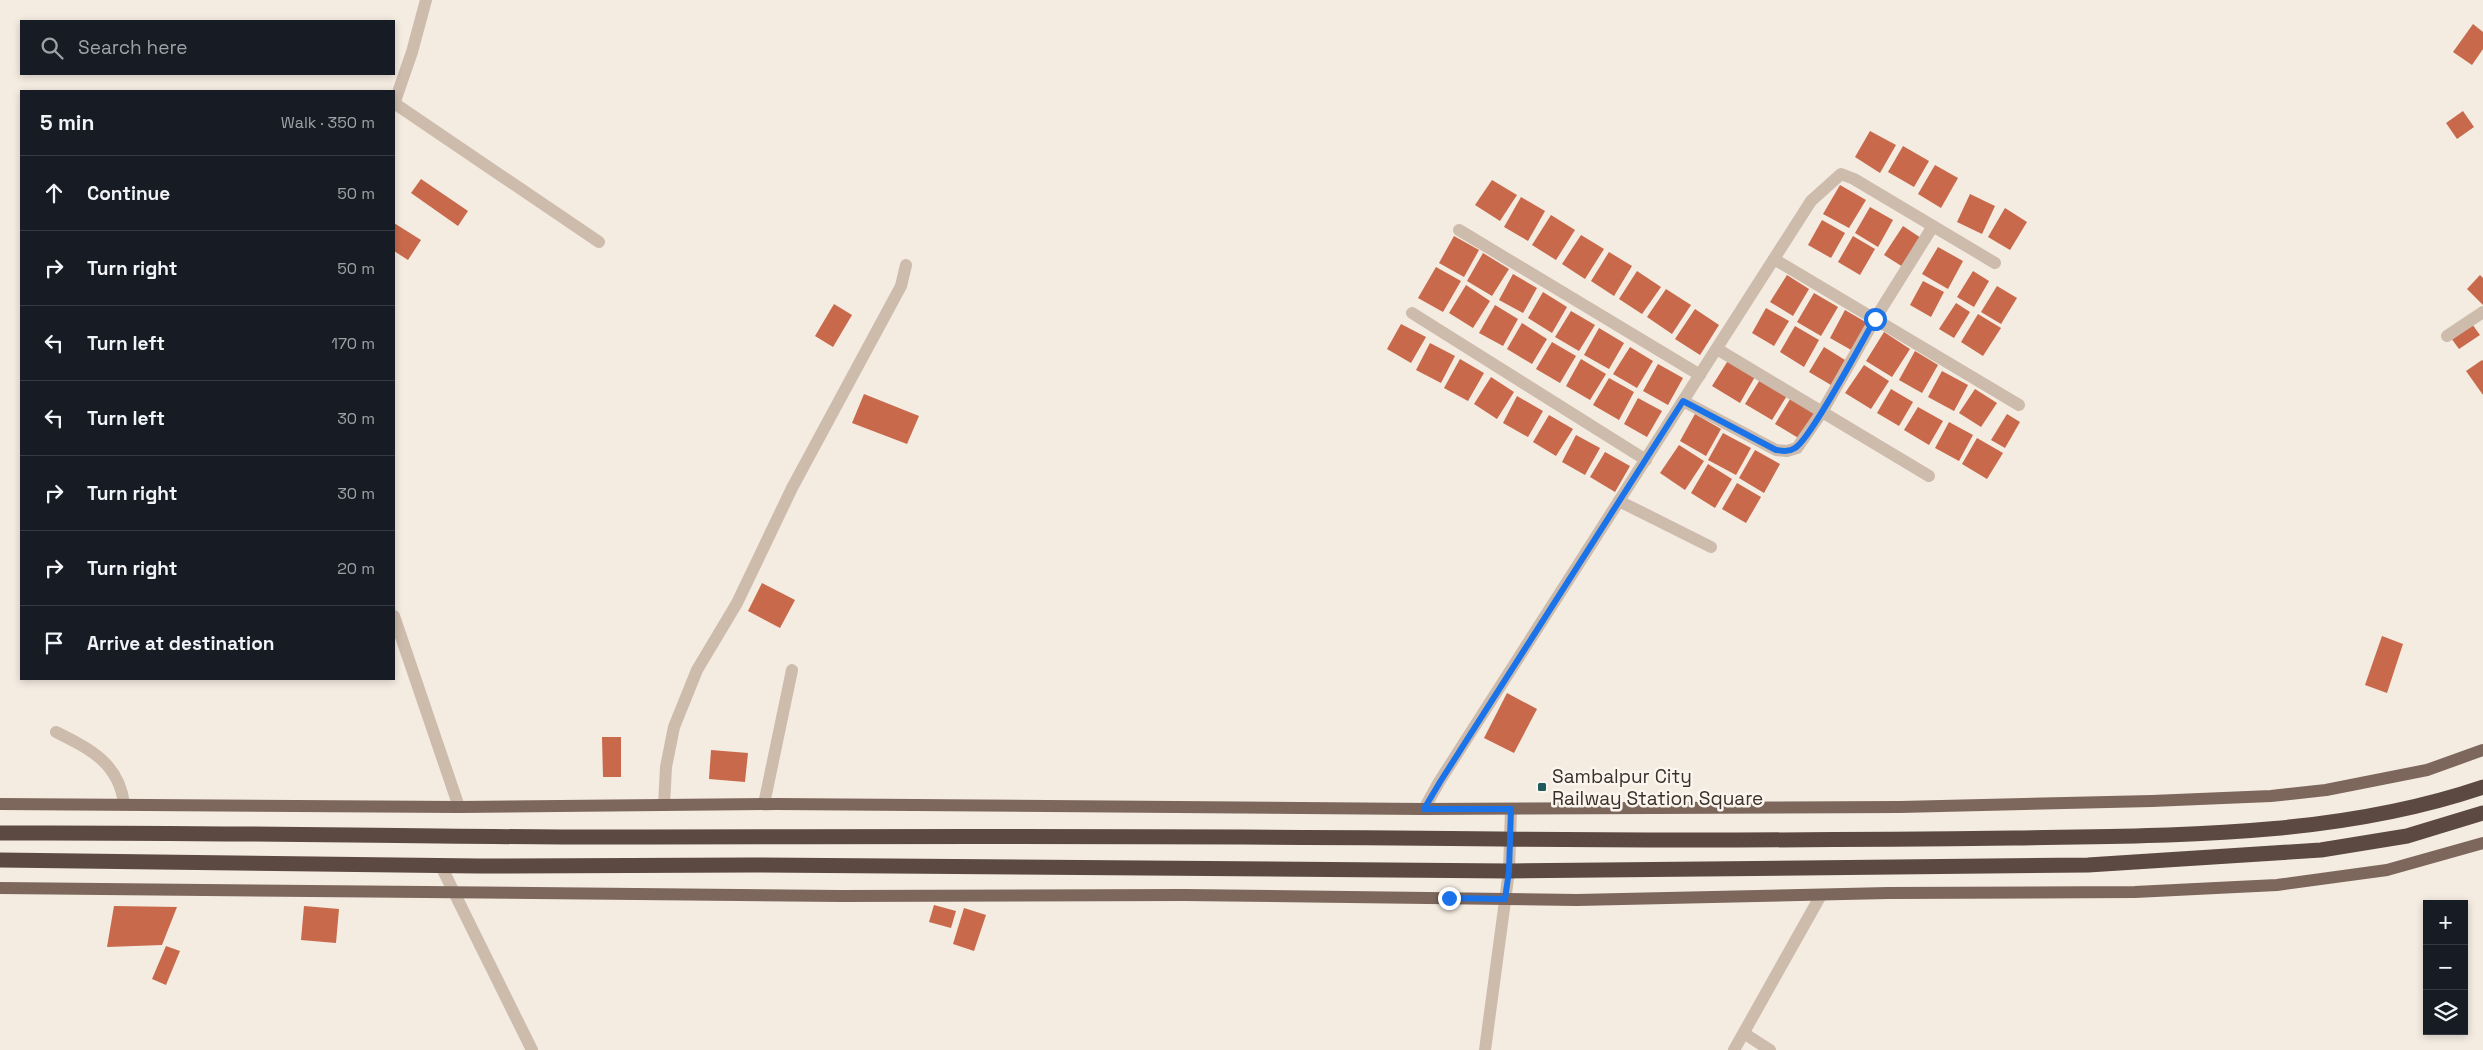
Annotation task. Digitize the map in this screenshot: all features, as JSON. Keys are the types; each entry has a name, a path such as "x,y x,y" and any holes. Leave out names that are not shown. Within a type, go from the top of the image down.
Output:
{"highway":[{"path":"0,833 1510,839 1643,842 1829,841 2210,833 2308,825 2424,805 2483,787"},
{"path":"0,860 440,864 479,866 752,865 1509,871 2098,864 2321,850 2407,836 2483,813"}],"main road":[{"path":"0,804 459,807 764,804 1511,809 1900,807 2152,802 2271,796 2326,790 2427,770 2483,750"},
{"path":"0,888 454,893 1184,895 1577,900 2135,892 2277,885 2387,870 2483,843"}],"street":[{"path":"395,101 412,52 426,0"},
{"path":"395,105 599,242"},
{"path":"1424,809 1811,201 1841,174 1854,179 1995,263"},
{"path":"1683,401 1776,450 1787,451 1797,448 1822,412 1875,319 1933,226"},
{"path":"1459,230 1700,375"},
{"path":"1774,259 2019,405"},
{"path":"664,805 666,767 674,727 697,670 737,604 792,488 901,286 906,265"},
{"path":"1412,312 1646,460"},
{"path":"2447,336 2483,312"},
{"path":"1717,349 1929,476"},
{"path":"1619,501 1711,548"},
{"path":"395,619 459,807"},
{"path":"764,804 792,670"},
{"path":"56,732 100,757 113,772 122,790 124,804"},
{"path":"1485,1050 1509,871 1511,809"},
{"path":"440,864 532,1050"},
{"path":"1734,1050 1745,1034 1822,895"},
{"path":"1745,1034 1770,1050"}],"building":[{"path":"2473,24 2483,32 2483,49 2472,65 2453,52"},
{"path":"2463,111 2474,127 2457,139 2446,123"},
{"path":"1870,131 1896,145 1880,173 1855,157"},
{"path":"1903,146 1929,161 1914,187 1888,172"},
{"path":"1935,165 1958,178 1941,208 1918,194"},
{"path":"421,179 468,211 458,226 411,193"},
{"path":"1492,180 1517,195 1500,221 1475,205"},
{"path":"1840,185 1866,200 1849,228 1823,214"},
{"path":"1970,194 1995,206 1982,234 1957,222"},
{"path":"1521,197 1545,211 1528,241 1504,227"},
{"path":"1870,207 1893,220 1878,247 1855,233"},
{"path":"2005,208 2027,222 2010,250 1988,237"},
{"path":"1551,215 1575,230 1556,260 1532,245"},
{"path":"1822,220 1845,233 1831,258 1808,245"},
{"path":"395,224 421,240 408,260 395,252"},
{"path":"1903,226 1921,238 1903,267 1884,255"},
{"path":"1581,235 1604,249 1585,279 1562,264"},
{"path":"1454,236 1479,250 1464,277 1439,263"},
{"path":"1853,236 1875,249 1860,275 1838,262"},
{"path":"1938,247 1963,261 1948,289 1922,274"},
{"path":"1609,252 1632,266 1614,296 1591,281"},
{"path":"1483,253 1509,269 1492,296 1467,281"},
{"path":"1436,267 1461,281 1443,312 1418,298"},
{"path":"1637,271 1661,287 1642,314 1619,299"},
{"path":"1973,271 1989,281 1974,307 1957,297"},
{"path":"1513,274 1537,288 1523,313 1499,300"},
{"path":"1787,275 1809,289 1793,316 1770,302"},
{"path":"2480,275 2483,278 2483,305 2467,289"},
{"path":"1923,281 1944,292 1931,317 1910,305"},
{"path":"1466,285 1490,301 1473,328 1449,313"},
{"path":"1997,286 2017,298 2001,324 1981,312"},
{"path":"1666,289 1691,305 1672,334 1647,317"},
{"path":"1543,292 1567,307 1552,333 1528,318"},
{"path":"1814,293 1838,307 1821,336 1797,322"},
{"path":"1956,303 1970,312 1954,338 1939,329"},
{"path":"834,304 852,315 833,347 815,336"},
{"path":"1495,305 1518,319 1503,346 1479,333"},
{"path":"1766,308 1789,321 1774,346 1752,333"},
{"path":"1695,309 1719,325 1700,355 1675,339"},
{"path":"1845,310 1869,324 1853,351 1830,338"},
{"path":"1571,311 1595,325 1579,351 1555,337"},
{"path":"1978,314 2001,328 1983,356 1961,342"},
{"path":"1522,323 1547,339 1532,364 1507,349"},
{"path":"1401,324 1426,337 1411,363 1387,349"},
{"path":"2472,324 2480,335 2459,349 2451,338"},
{"path":"1795,326 1819,340 1804,367 1780,352"},
{"path":"1599,328 1624,343 1609,369 1584,355"},
{"path":"1884,332 1910,349 1892,377 1866,361"},
{"path":"1552,342 1576,356 1560,383 1536,369"},
{"path":"1430,343 1455,356 1441,383 1416,370"},
{"path":"1630,347 1653,361 1637,388 1613,374"},
{"path":"1824,347 1845,360 1831,385 1809,372"},
{"path":"1915,351 1938,365 1922,393 1899,380"},
{"path":"1460,359 1484,373 1468,401 1444,388"},
{"path":"1581,359 1606,374 1590,400 1566,386"},
{"path":"1729,359 1756,375 1740,403 1712,386"},
{"path":"2483,361 2483,395 2466,371"},
{"path":"1658,364 1683,378 1668,405 1643,391"},
{"path":"1864,365 1889,381 1871,409 1845,393"},
{"path":"1942,371 1968,385 1954,411 1928,397"},
{"path":"1491,377 1514,392 1497,419 1474,404"},
{"path":"1609,378 1634,392 1619,420 1593,405"},
{"path":"1761,378 1788,394 1772,420 1745,404"},
{"path":"1891,389 1913,402 1899,426 1877,413"},
{"path":"1975,389 1997,403 1981,427 1959,413"},
{"path":"864,394 919,416 907,444 852,423"},
{"path":"1517,396 1543,411 1528,437 1503,423"},
{"path":"1792,396 1817,411 1800,439 1775,424"},
{"path":"1638,398 1662,411 1647,437 1624,424"},
{"path":"1918,407 1943,421 1929,445 1904,430"},
{"path":"1695,414 1721,429 1706,456 1680,441"},
{"path":"2007,414 2020,422 2005,448 1991,440"},
{"path":"1549,415 1573,429 1556,456 1533,442"},
{"path":"1949,422 1973,435 1959,461 1935,448"},
{"path":"1723,433 1751,448 1736,475 1708,460"},
{"path":"1576,435 1600,448 1585,475 1562,462"},
{"path":"1977,438 2003,453 1987,479 1962,464"},
{"path":"1679,445 1704,461 1685,490 1660,473"},
{"path":"1755,450 1780,464 1764,493 1739,478"},
{"path":"1605,452 1630,466 1615,492 1590,477"},
{"path":"1708,464 1732,479 1715,508 1691,493"},
{"path":"1737,483 1761,497 1746,523 1722,509"},
{"path":"762,583 795,600 780,628 748,611"},
{"path":"2382,636 2403,644 2387,693 2365,685"},
{"path":"1507,693 1537,709 1514,753 1484,738"},
{"path":"602,737 621,737 621,777 603,777"},
{"path":"711,750 748,753 745,782 709,779"},
{"path":"934,905 956,911 951,928 929,922"},
{"path":"114,906 177,907 162,945 107,947"},
{"path":"304,906 339,909 336,943 301,940"},
{"path":"964,908 986,915 974,951 953,944"},
{"path":"166,946 180,951 166,985 152,979"}],"place":[{"name":"Sambalpur City Railway Station Square","path":"1542,787"}],"route":[{"path":"1449,898 1505,899 1509,871 1511,809 1424,809 1683,401 1776,450 1787,451 1797,448 1822,412 1875,319"}]}
